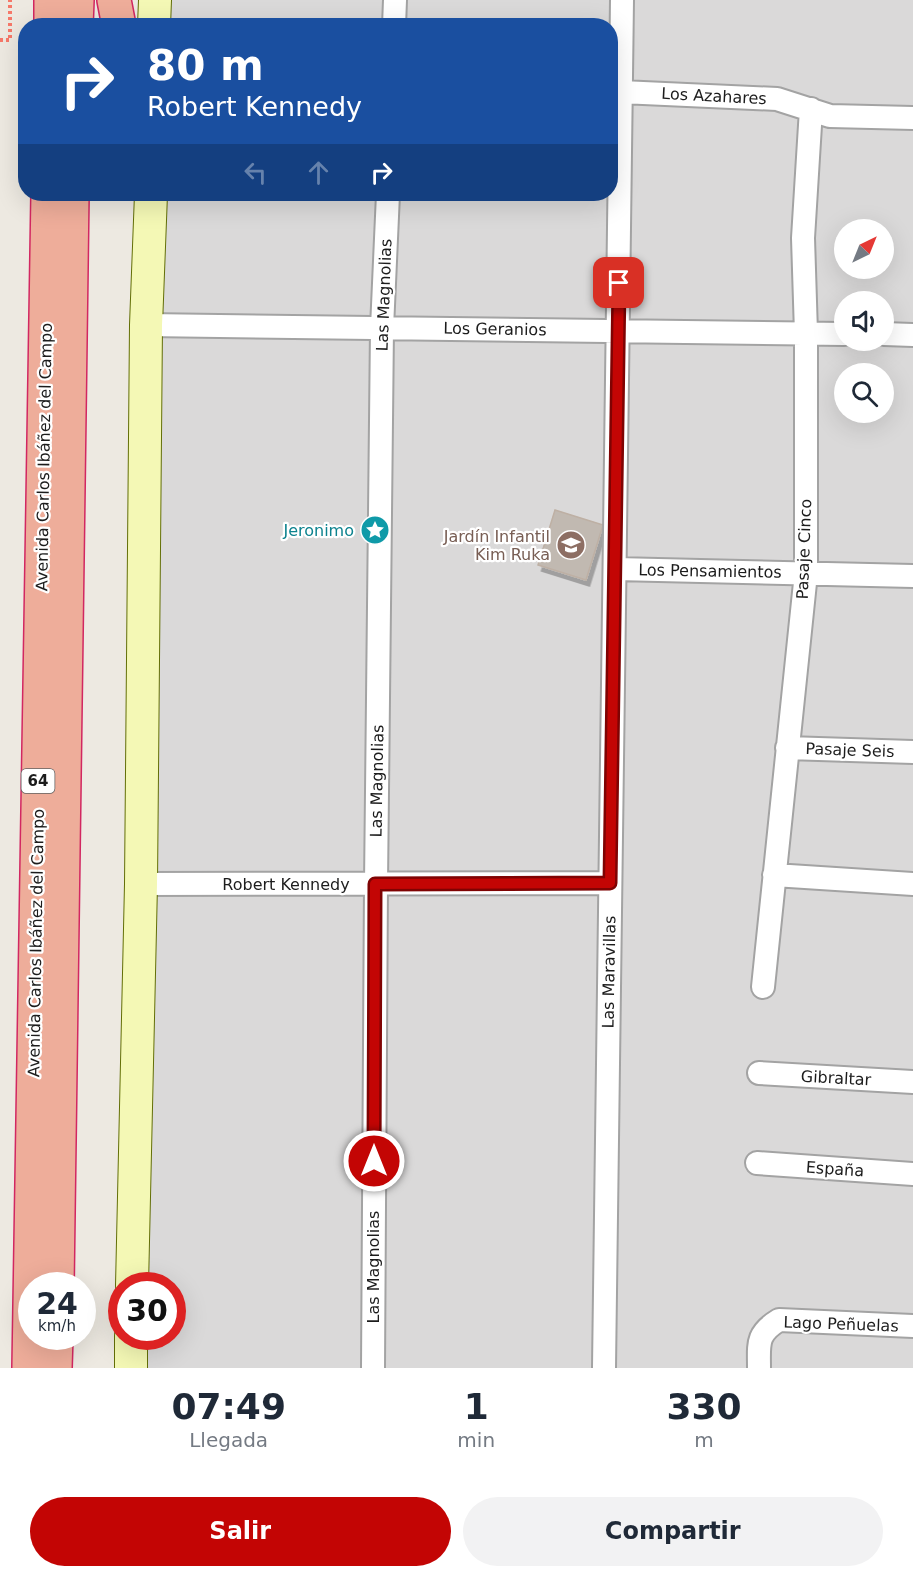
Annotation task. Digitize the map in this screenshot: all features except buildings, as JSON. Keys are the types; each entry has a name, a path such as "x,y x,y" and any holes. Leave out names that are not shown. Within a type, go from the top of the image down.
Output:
{"highway":[{"path":"51,0 51,18"},
{"path":"76,18 77,0"},
{"path":"114,0 117,18"},
{"name":"Avenida Carlos Ibáñez del Campo","path":"28,1368 48,201"},
{"name":"Avenida Carlos Ibáñez del Campo","path":"57,1272 72,201"},
{"path":"55,1368 56,1350"}],"main road":[{"path":"154,18 155,0"},
{"path":"132,1272 141,884 146,325 151,201"},
{"path":"130,1368 131,1350"}],"street":[{"path":"394,18 395,0"},
{"name":"Las Maravillas","path":"604,1368 622,0"},
{"name":"Los Azahares","path":"621,92 777,99 830,116 913,118"},
{"name":"Pasaje Cinco","path":"763,987 806,573 807,333 803,238 811,110"},
{"name":"Las Magnolias","path":"373,1368 375,884 382,328 387,201"},
{"name":"Los Geranios","path":"146,325 834,334"},
{"path":"894,334 913,335"},
{"name":"Los Pensamientos","path":"616,569 913,576"},
{"name":"Pasaje Seis","path":"787,748 913,752"},
{"path":"774,875 913,884"},
{"name":"Robert Kennedy","path":"141,884 610,883"},
{"name":"Gibraltar","path":"759,1073 913,1082"},
{"name":"España","path":"757,1163 913,1174"},
{"name":"Lago Peñuelas","path":"759,1368 759,1341 770,1326 779,1320 913,1326"}],"path":[{"path":"0,40 10,40 10,0"}],"shaded area":[{"path":"165,0 913,0 913,1368 143,1368 143,1350 186,1350 186,1272 144,1272 160,201 618,201 618,18 164,18"}],"place":[{"name":"Jeronimo","path":"375,530"},
{"name":"Jardín Infantil Kim Ruka","path":"571,545"}],"route":[{"path":"374,1161 375,884 610,883 619,283"}]}
